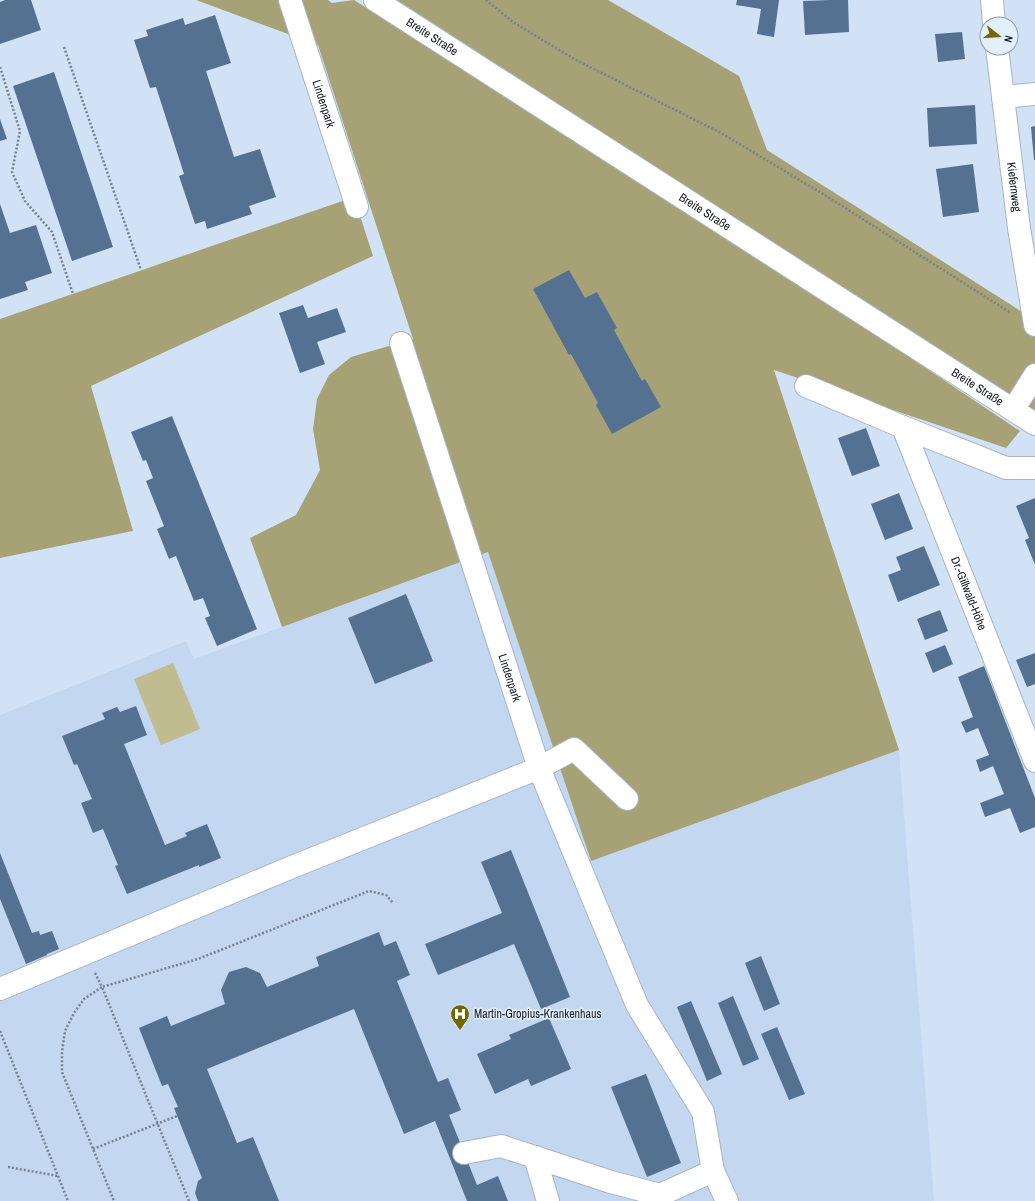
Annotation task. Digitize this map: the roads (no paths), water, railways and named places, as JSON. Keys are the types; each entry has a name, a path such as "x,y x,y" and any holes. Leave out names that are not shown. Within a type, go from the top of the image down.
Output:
{"street":[{"name":"Lindenpark","path":"290,0 357,207"},
{"name":"Breite Straße","path":"375,0 1035,424"},
{"path":"992,0 993,16"},
{"name":"Kiefernweg","path":"998,56 1019,228 1035,325"},
{"path":"1003,97 1035,94"},
{"name":"Lindenpark","path":"401,343 539,768 637,1005 703,1112 714,1170 727,1201"},
{"path":"1013,410 1035,375"},
{"path":"806,386 1006,468 1035,468"},
{"name":"Dr.-Gillwald-Höhe","path":"903,427 1035,761"},
{"path":"0,990 292,867 539,768 574,749 627,799"},
{"path":"464,1153 501,1146 658,1198 714,1170"},
{"path":"535,1157 548,1201"}],"place":[{"name":"Martin-Gropius-Krankenhaus","path":"460,1031"}]}
